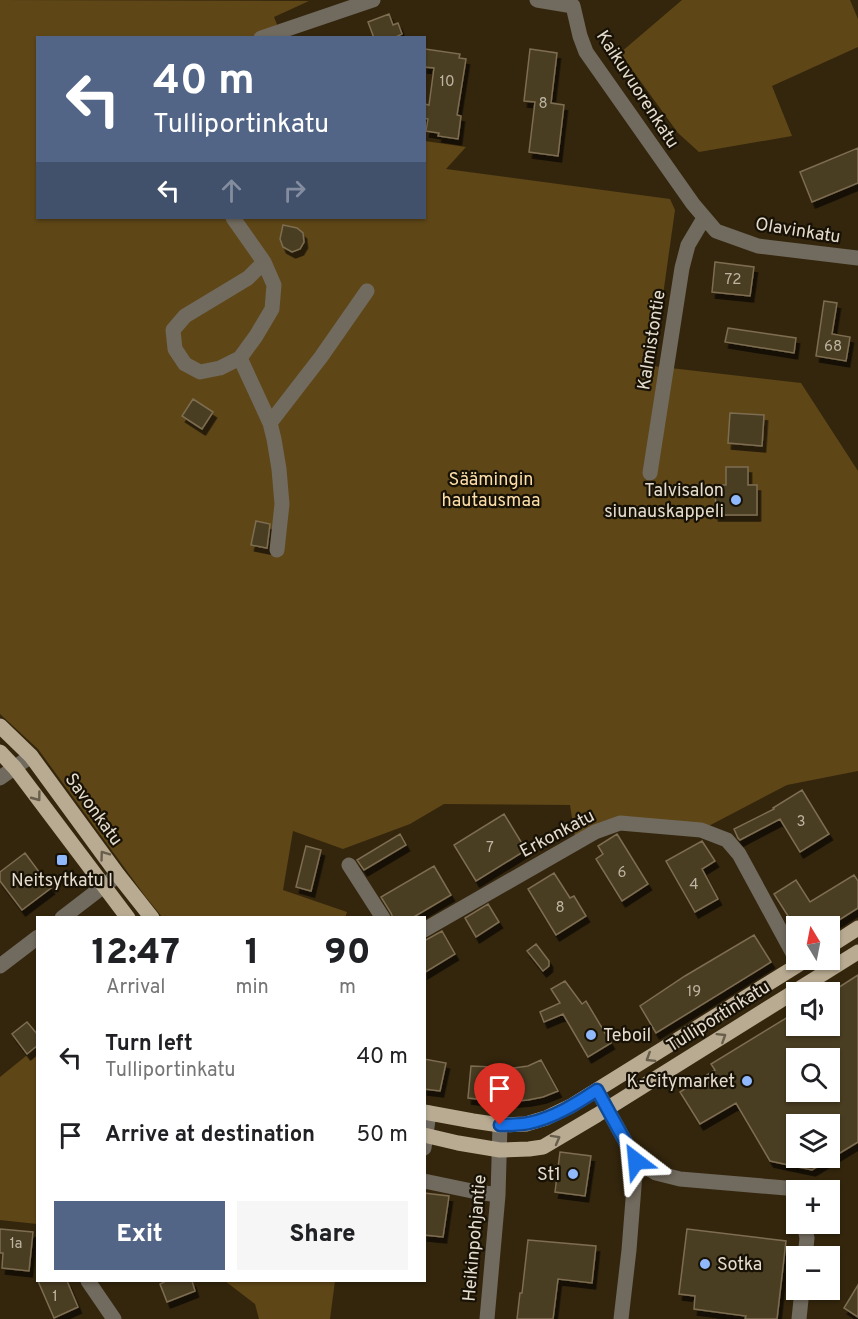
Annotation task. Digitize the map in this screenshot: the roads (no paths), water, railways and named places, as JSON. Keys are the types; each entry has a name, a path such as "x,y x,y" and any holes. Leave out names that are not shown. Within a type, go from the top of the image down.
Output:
{"main road":[{"name":"Savonkatu","path":"0,726 31,756 150,916"},
{"path":"0,752 15,768 126,916"},
{"path":"840,940 858,928"},
{"name":"Tulliportinkatu","path":"810,982 858,952"},
{"name":"Tulliportinkatu","path":"500,1125 526,1124 571,1107 786,970"},
{"name":"Tulliportinkatu","path":"500,1150 543,1147 555,1141 786,997"},
{"path":"427,1112 500,1125"},
{"path":"426,1139 500,1150"}],"street":[{"path":"267,36 373,0"},
{"name":"Kaikuvuorenkatu","path":"537,0 574,3 580,36 586,52 704,218"},
{"name":"Olavinkatu","path":"704,218 716,231 758,246 858,258"},
{"name":"Kalmistontie","path":"650,474 682,268 688,245 704,218"},
{"path":"234,219 264,261 274,285 272,309 240,358 220,368 200,372 185,364 175,349 172,330 185,316 248,278 264,261"},
{"path":"270,423 321,357 367,291"},
{"path":"240,358 270,423 279,470 282,504 277,550"},
{"path":"0,778 31,756"},
{"name":"Erkonkatu","path":"426,929 595,832 620,823 701,830 727,840 739,854 786,936"},
{"path":"349,865 382,916"},
{"path":"65,916 118,875"},
{"path":"0,966 36,939"},
{"name":"Erkonkatu","path":"804,970 810,982"},
{"path":"597,1090 636,1161 656,1173 680,1179 786,1188"},
{"name":"Heikinpohjantie","path":"487,1319 498,1195 500,1125"},
{"path":"621,1319 636,1161"},
{"path":"426,1181 498,1195"},
{"path":"89,1282 114,1319"},
{"path":"800,1319 801,1300"}],"place":[{"name":"Talvisalon siunauskappeli","path":"736,500"},
{"name":"Neitsytkatu I","path":"62,860"},
{"name":"Teboil","path":"591,1035"},
{"name":"K-Citymarket","path":"747,1081"},
{"name":"St1","path":"573,1174"},
{"name":"Sotka","path":"705,1264"}],"park label":[{"name":"Säämingin hautausmaa","path":"491,489"}]}
